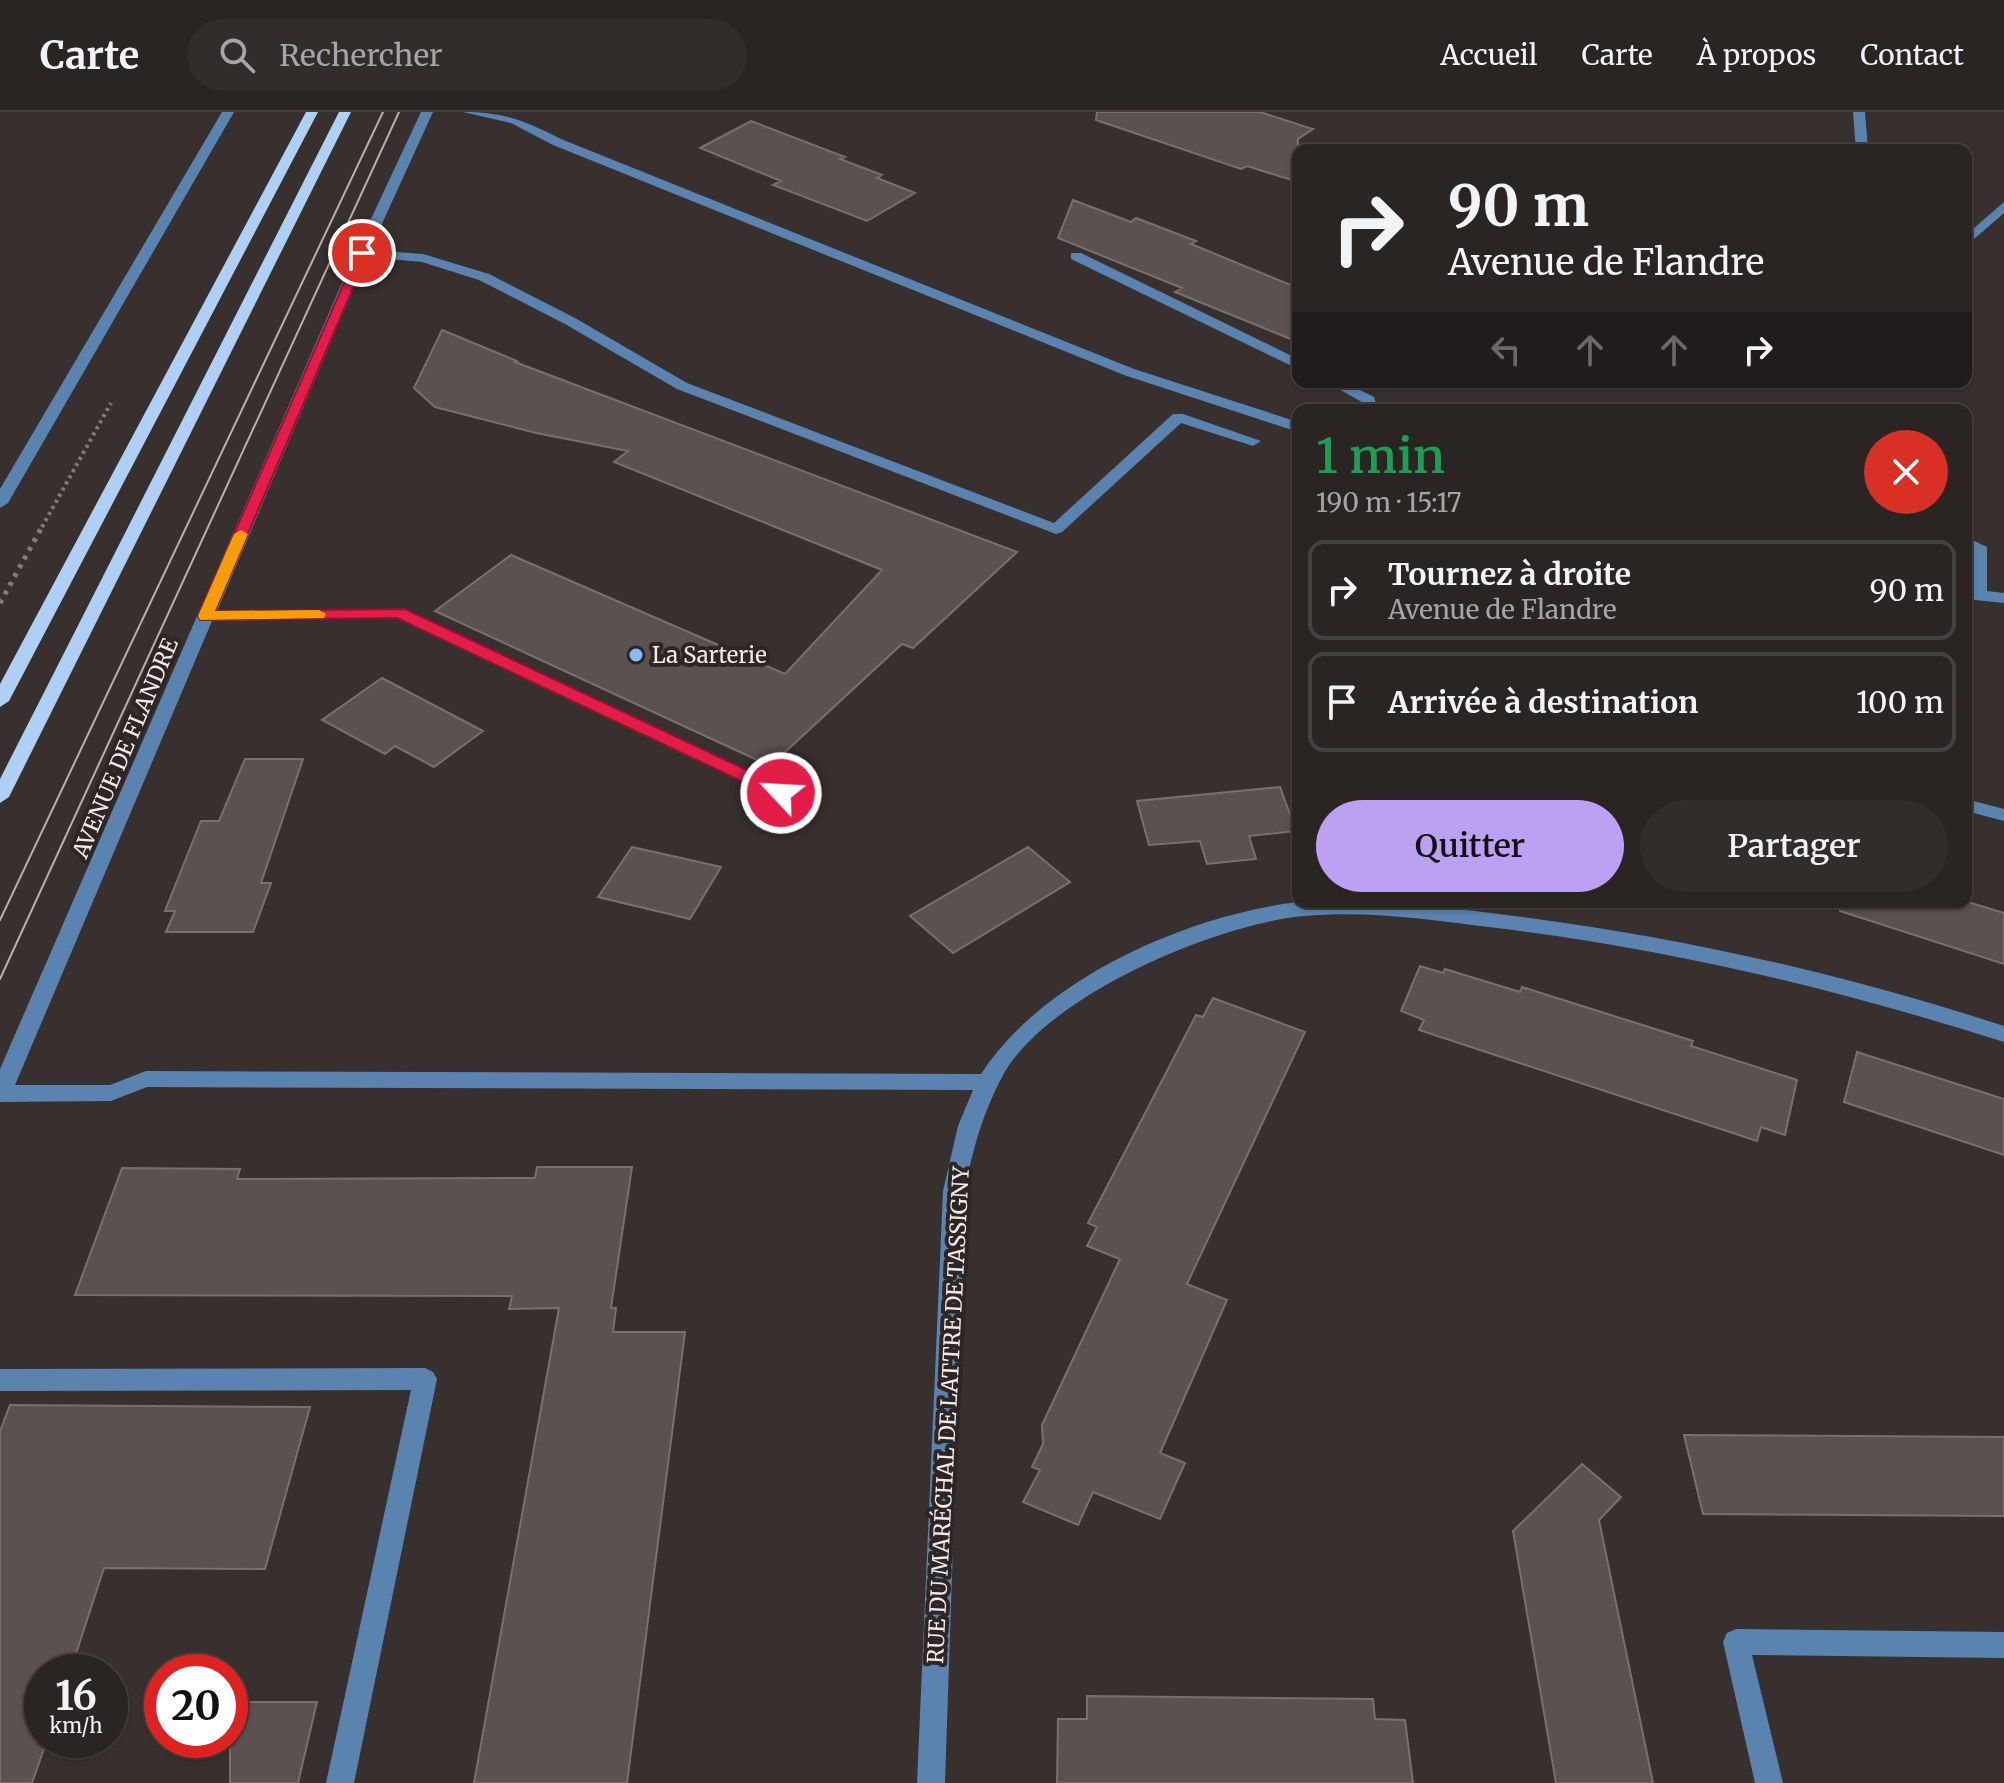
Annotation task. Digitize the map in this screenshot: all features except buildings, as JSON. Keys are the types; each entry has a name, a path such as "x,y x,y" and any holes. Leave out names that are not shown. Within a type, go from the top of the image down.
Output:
{"main road":[{"path":"0,701 312,112"},
{"path":"0,797 345,112"}],"street":[{"path":"0,503 228,112"},
{"name":"AVENUE DE FLANDRE","path":"0,1094 362,253 427,112"},
{"path":"469,112 514,120 557,142 1129,372 1292,425"},
{"path":"1859,112 1862,144"},
{"path":"1972,236 2004,206"},
{"path":"362,253 423,258 484,277 570,321 682,386 1056,529 1178,417 1253,441"},
{"path":"1076,256 1292,362"},
{"path":"1345,388 1369,400 1369,404"},
{"path":"1972,544 1979,547 1973,595 2004,598"},
{"path":"206,616 399,613 781,793"},
{"path":"1972,807 2004,815"},
{"name":"RUE DU MARÉCHAL DE LATTRE DE TASSIGNY","path":"931,1783 954,1191 961,1144 975,1107 1017,1043 1047,1014 1124,966 1218,929 1260,917 1327,908"},
{"name":"RUE DU MARÉCHAL DE LATTRE DE TASSIGNY","path":"1381,908 1554,927 1689,951 1790,972 2004,1034"},
{"path":"0,1094 111,1093 146,1079 989,1082"},
{"path":"0,1380 425,1379 340,1783"},
{"path":"1769,1783 1736,1642 2004,1645"}],"tram line":[{"path":"0,920 383,112"},
{"path":"0,979 399,112"}],"slow traffic":[{"path":"241,534 206,616 319,614"}],"place":[{"name":"La Sarterie","path":"636,655"}],"route":[{"path":"362,253 206,616 399,613 781,793"}]}
